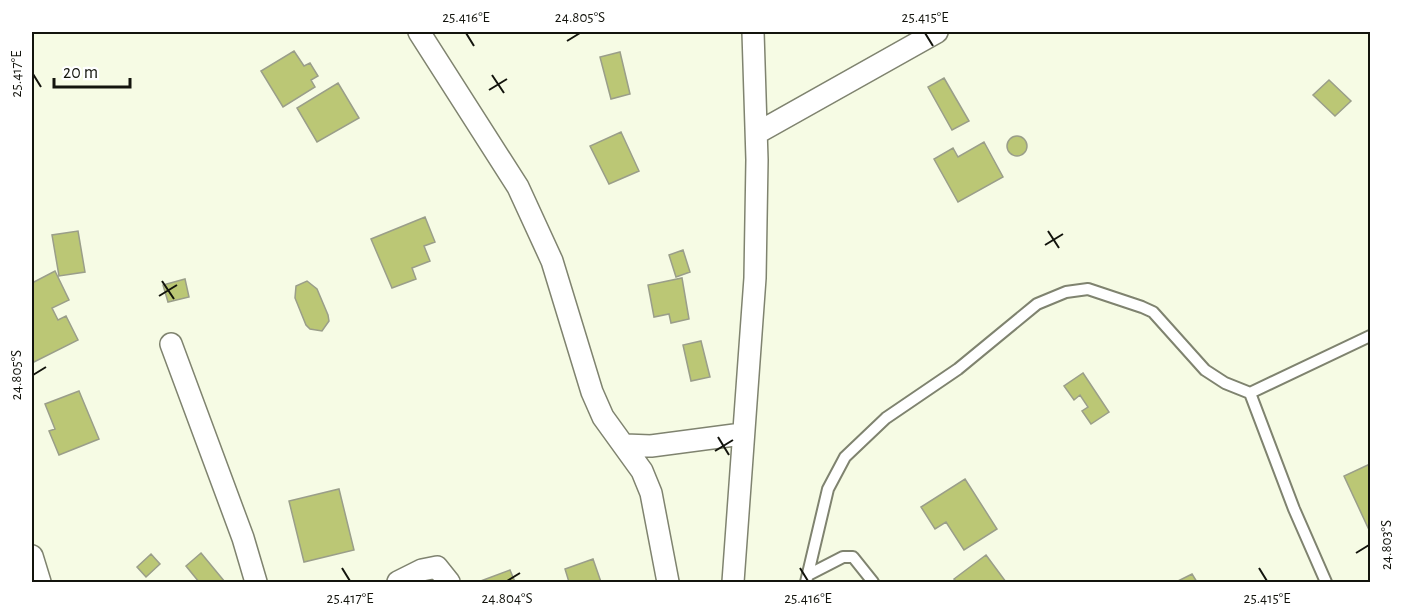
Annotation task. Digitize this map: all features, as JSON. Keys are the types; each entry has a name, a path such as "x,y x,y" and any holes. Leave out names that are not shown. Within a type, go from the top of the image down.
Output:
{"street":[{"path":"419,32 518,187 552,261 603,417 642,471 651,493 668,582"},
{"path":"733,582 754,278 757,133 753,32"},
{"path":"757,133 937,32"},
{"path":"171,344 243,538 256,582"},
{"path":"625,445 651,446 742,434"},
{"path":"32,556 40,582"},
{"path":"398,582 422,570 437,567 449,582"}],"lane":[{"path":"807,579 828,489 844,457 886,418 958,369 1036,304 1066,292 1088,289 1142,307 1158,317 1205,370 1225,383 1250,393 1274,451 1294,509 1326,582"},
{"path":"1250,393 1371,336"},
{"path":"807,579 843,557 853,557 873,582"}],"building":[{"path":"294,51 304,66 310,63 318,76 311,80 315,87 283,107 261,71"},
{"path":"620,52 630,94 611,99 600,57"},
{"path":"944,78 969,121 952,130 928,87"},
{"path":"1329,80 1351,101 1335,116 1313,95"},
{"path":"338,83 359,118 317,142 297,108"},
{"path":"621,132 639,171 609,184 590,146"},
{"path":"1017,136 1024,139 1027,146 1024,153 1017,156 1010,153 1007,146 1010,139"},
{"path":"984,142 1003,177 958,202 934,159 953,148 958,157"},
{"path":"425,217 435,242 424,246 430,261 412,268 416,279 392,288 371,239"},
{"path":"78,231 85,272 59,276 52,235"},
{"path":"683,250 690,272 676,277 669,255"},
{"path":"55,271 69,300 52,308 58,320 66,316 78,340 32,363 32,283"},
{"path":"682,278 689,319 671,323 669,314 654,317 648,285"},
{"path":"185,279 189,297 168,302 163,285"},
{"path":"307,281 317,289 328,315 329,321 322,331 310,329 306,325 295,298 296,286"},
{"path":"701,341 710,377 691,381 683,345"},
{"path":"1083,373 1109,412 1091,424 1082,411 1088,407 1080,395 1074,400 1064,386"},
{"path":"79,391 99,439 59,455 49,431 55,429 45,404"},
{"path":"1370,464 1370,532 1344,476"},
{"path":"965,479 997,529 964,550 946,522 935,529 921,507"},
{"path":"339,489 354,550 304,562 289,501"},
{"path":"201,553 225,582 199,582 186,566"},
{"path":"151,554 160,564 146,577 137,567"},
{"path":"986,555 1006,582 957,582 954,579"},
{"path":"593,559 601,582 569,582 565,569"},
{"path":"510,570 515,582 478,582"},
{"path":"1192,574 1197,582 1176,582"}]}
